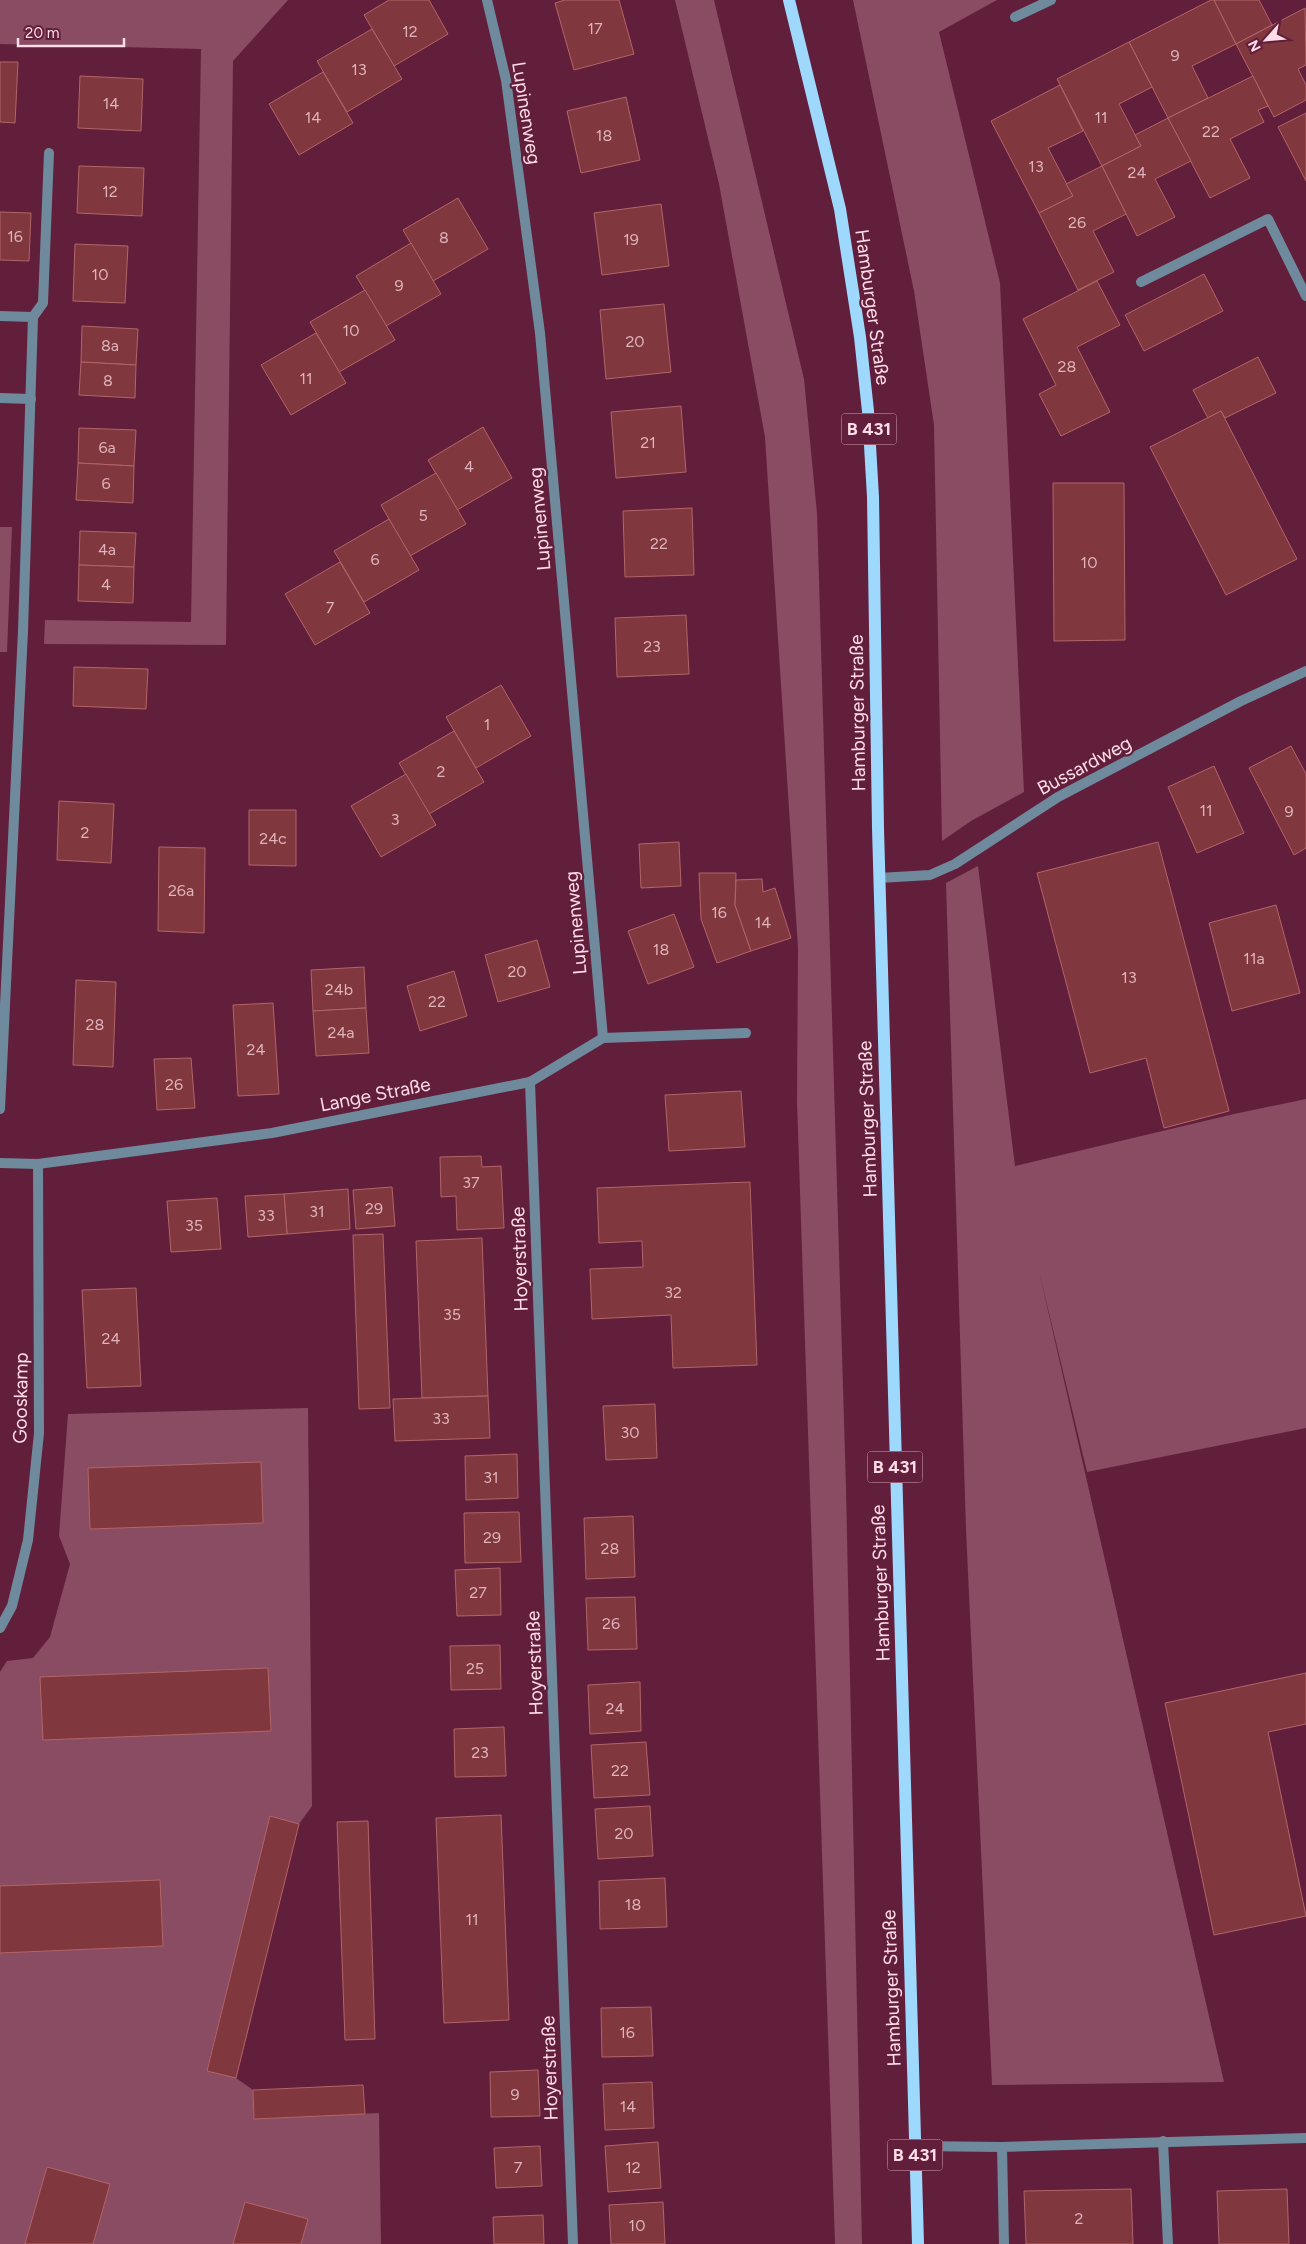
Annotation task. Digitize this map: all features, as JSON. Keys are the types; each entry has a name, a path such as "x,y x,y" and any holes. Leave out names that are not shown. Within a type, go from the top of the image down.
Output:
{"main road":[{"name":"Hamburger Straße","path":"790,0 840,209 860,337 868,411 873,497 880,878 918,2244"}],"street":[{"name":"Lupinenweg","path":"488,0 506,80 540,333 603,1038"},
{"path":"1016,17 1051,0"},
{"path":"0,1108 23,631 32,316 43,303 49,153"},
{"path":"1141,282 1268,219 1306,296"},
{"path":"0,316 32,316"},
{"path":"0,398 31,399"},
{"name":"Bussardweg","path":"880,878 930,875 955,864 1058,797 1241,701 1306,671"},
{"name":"Lange Straße","path":"0,1164 38,1164 272,1133 530,1082 603,1038 746,1033"},
{"name":"Hoyerstraße","path":"530,1082 573,2244"},
{"name":"Gooskamp","path":"0,1628 12,1606 28,1540 38,1433 38,1164"},
{"path":"914,2146 1002,2147 1306,2138"},
{"path":"1163,2141 1168,2244"},
{"path":"1002,2147 1004,2244"}],"shaded area":[{"path":"0,0 288,0 233,61 226,645 44,644 45,620 191,622 201,49 0,44"},
{"path":"675,0 714,0 804,379 817,513 846,1488 862,2244 835,2244 797,1101 798,948 765,437 719,184"},
{"path":"853,0 997,0 939,32 1000,283 1024,792 971,821 942,841 934,425 914,291"},
{"path":"0,527 12,527 7,652 0,652"},
{"path":"978,866 1015,1166 1234,1114 1306,1099 1306,1428 1087,1472 1039,1271 1224,2082 992,2085 966,1530 946,883"},
{"path":"308,1408 312,1806 299,1824 270,1817 207,2070 236,2078 253,2090 254,2118 379,2113 381,2244 0,2244 0,1672 7,1661 33,1658 50,1637 70,1564 59,1536 68,1414"}],"building":[{"path":"389,0 429,0 448,34 394,66 364,15"},
{"path":"565,0 619,0 634,54 574,70 555,3"},
{"path":"1214,0 1236,44 1192,66 1208,98 1168,118 1129,42"},
{"path":"1214,0 1259,0 1272,25 1236,44"},
{"path":"1305,8 1306,65 1298,69 1306,85 1306,100 1274,117 1236,44"},
{"path":"372,29 402,79 347,112 317,61"},
{"path":"1129,42 1152,87 1119,104 1141,146 1102,166 1057,79"},
{"path":"0,62 18,62 15,123 0,122"},
{"path":"323,72 353,123 299,155 269,104"},
{"path":"80,76 143,79 141,131 78,128"},
{"path":"1253,76 1268,106 1258,110 1264,122 1230,139 1250,178 1210,198 1168,118"},
{"path":"1060,85 1083,131 1048,148 1073,196 1039,213 991,121"},
{"path":"626,97 640,160 581,173 567,111"},
{"path":"1306,113 1306,181 1278,127"},
{"path":"1168,118 1191,161 1155,179 1175,217 1137,236 1102,166 1141,146 1135,135"},
{"path":"79,166 144,168 142,216 77,213"},
{"path":"1102,166 1126,214 1093,231 1114,272 1078,290 1039,213 1073,196 1066,184"},
{"path":"458,198 488,249 433,281 403,230"},
{"path":"661,204 669,266 602,275 594,213"},
{"path":"0,212 31,213 29,261 0,260"},
{"path":"411,243 441,294 386,326 356,276"},
{"path":"75,244 128,246 125,303 73,301"},
{"path":"1204,274 1223,311 1144,351 1125,315"},
{"path":"1097,281 1120,325 1077,347 1110,412 1061,436 1039,394 1056,385 1023,319"},
{"path":"365,290 395,340 339,372 310,322"},
{"path":"664,304 671,372 606,379 600,310"},
{"path":"82,326 138,329 136,365 81,362"},
{"path":"316,333 346,383 291,415 261,365"},
{"path":"1258,357 1276,393 1225,418 1221,411 1208,418 1193,390"},
{"path":"81,362 136,365 135,398 79,395"},
{"path":"681,406 686,472 616,478 611,412"},
{"path":"1221,411 1297,559 1226,595 1150,447"},
{"path":"483,427 512,478 457,510 428,460"},
{"path":"79,428 136,430 134,466 78,463"},
{"path":"78,463 134,466 133,503 76,500"},
{"path":"436,473 466,524 410,556 381,505"},
{"path":"1053,483 1124,483 1125,640 1054,641"},
{"path":"692,508 694,575 625,577 623,511"},
{"path":"389,519 419,570 364,602 334,551"},
{"path":"80,531 136,533 134,567 79,565"},
{"path":"340,562 370,613 315,645 285,594"},
{"path":"79,565 134,567 133,603 78,601"},
{"path":"686,615 689,674 617,677 615,618"},
{"path":"74,667 148,669 146,709 73,706"},
{"path":"501,685 531,736 476,768 446,717"},
{"path":"454,731 484,782 429,814 399,763"},
{"path":"1291,746 1306,774 1306,848 1294,855 1249,768"},
{"path":"1214,766 1244,833 1197,853 1168,787"},
{"path":"406,774 436,825 381,857 351,806"},
{"path":"59,801 114,804 111,863 57,860"},
{"path":"249,810 296,810 296,866 249,865"},
{"path":"679,842 681,886 641,888 639,844"},
{"path":"1158,842 1229,1111 1164,1128 1146,1058 1090,1073 1037,873"},
{"path":"159,847 205,848 204,933 158,931"},
{"path":"699,873 736,873 735,905 751,951 717,963 701,919"},
{"path":"762,879 763,892 775,888 791,938 751,951 735,905 736,880"},
{"path":"1276,905 1300,993 1232,1011 1209,923"},
{"path":"674,914 694,967 648,984 628,931"},
{"path":"537,940 550,987 498,1002 485,955"},
{"path":"364,967 366,1008 313,1011 311,970"},
{"path":"454,971 467,1016 420,1031 407,986"},
{"path":"76,980 116,982 113,1067 73,1065"},
{"path":"273,1003 279,1094 238,1096 233,1005"},
{"path":"366,1008 369,1053 316,1056 313,1011"},
{"path":"191,1058 195,1108 157,1110 154,1059"},
{"path":"741,1091 745,1147 669,1151 665,1095"},
{"path":"481,1156 482,1167 501,1166 504,1228 457,1230 456,1196 441,1197 440,1157"},
{"path":"750,1182 757,1365 673,1368 671,1315 592,1319 590,1269 643,1267 642,1241 599,1243 597,1188"},
{"path":"392,1187 395,1226 356,1229 353,1190"},
{"path":"348,1189 350,1229 287,1234 284,1194"},
{"path":"284,1194 287,1234 248,1237 245,1196"},
{"path":"217,1198 221,1249 171,1252 167,1201"},
{"path":"383,1234 390,1408 359,1409 353,1235"},
{"path":"482,1238 488,1396 422,1398 416,1241"},
{"path":"136,1288 141,1386 87,1388 82,1290"},
{"path":"488,1396 490,1438 395,1441 393,1399"},
{"path":"655,1404 657,1458 606,1460 603,1406"},
{"path":"517,1454 518,1498 466,1500 465,1456"},
{"path":"261,1462 263,1523 90,1529 88,1468"},
{"path":"519,1512 521,1562 465,1563 464,1513"},
{"path":"633,1516 635,1577 586,1579 584,1518"},
{"path":"500,1568 501,1615 457,1616 455,1570"},
{"path":"635,1597 637,1649 588,1650 586,1598"},
{"path":"500,1645 501,1689 451,1690 450,1646"},
{"path":"268,1668 271,1731 43,1740 40,1677"},
{"path":"1306,1673 1306,1724 1268,1732 1306,1916 1214,1935 1165,1703"},
{"path":"640,1682 641,1731 590,1734 588,1685"},
{"path":"504,1727 506,1776 455,1777 454,1729"},
{"path":"646,1742 650,1795 594,1798 591,1745"},
{"path":"650,1806 653,1856 598,1859 595,1809"},
{"path":"501,1815 509,2020 444,2023 436,1818"},
{"path":"270,1816 299,1824 236,2078 207,2071"},
{"path":"368,1821 375,2039 345,2040 337,1822"},
{"path":"665,1878 667,1927 600,1929 599,1881"},
{"path":"160,1880 163,1946 0,1953 0,1886"},
{"path":"651,2007 653,2056 602,2057 601,2008"},
{"path":"538,2070 540,2116 491,2117 490,2072"},
{"path":"652,2082 654,2128 605,2130 603,2084"},
{"path":"363,2085 365,2114 254,2119 253,2090"},
{"path":"658,2142 661,2188 608,2192 605,2146"},
{"path":"540,2146 542,2186 496,2188 494,2148"},
{"path":"47,2167 110,2184 93,2244 25,2244"},
{"path":"1131,2189 1133,2244 1026,2244 1024,2191"},
{"path":"1287,2189 1289,2244 1219,2244 1217,2191"},
{"path":"245,2202 308,2219 301,2244 233,2244"},
{"path":"663,2202 665,2244 611,2244 609,2205"},
{"path":"543,2215 544,2244 494,2244 493,2217"}]}
